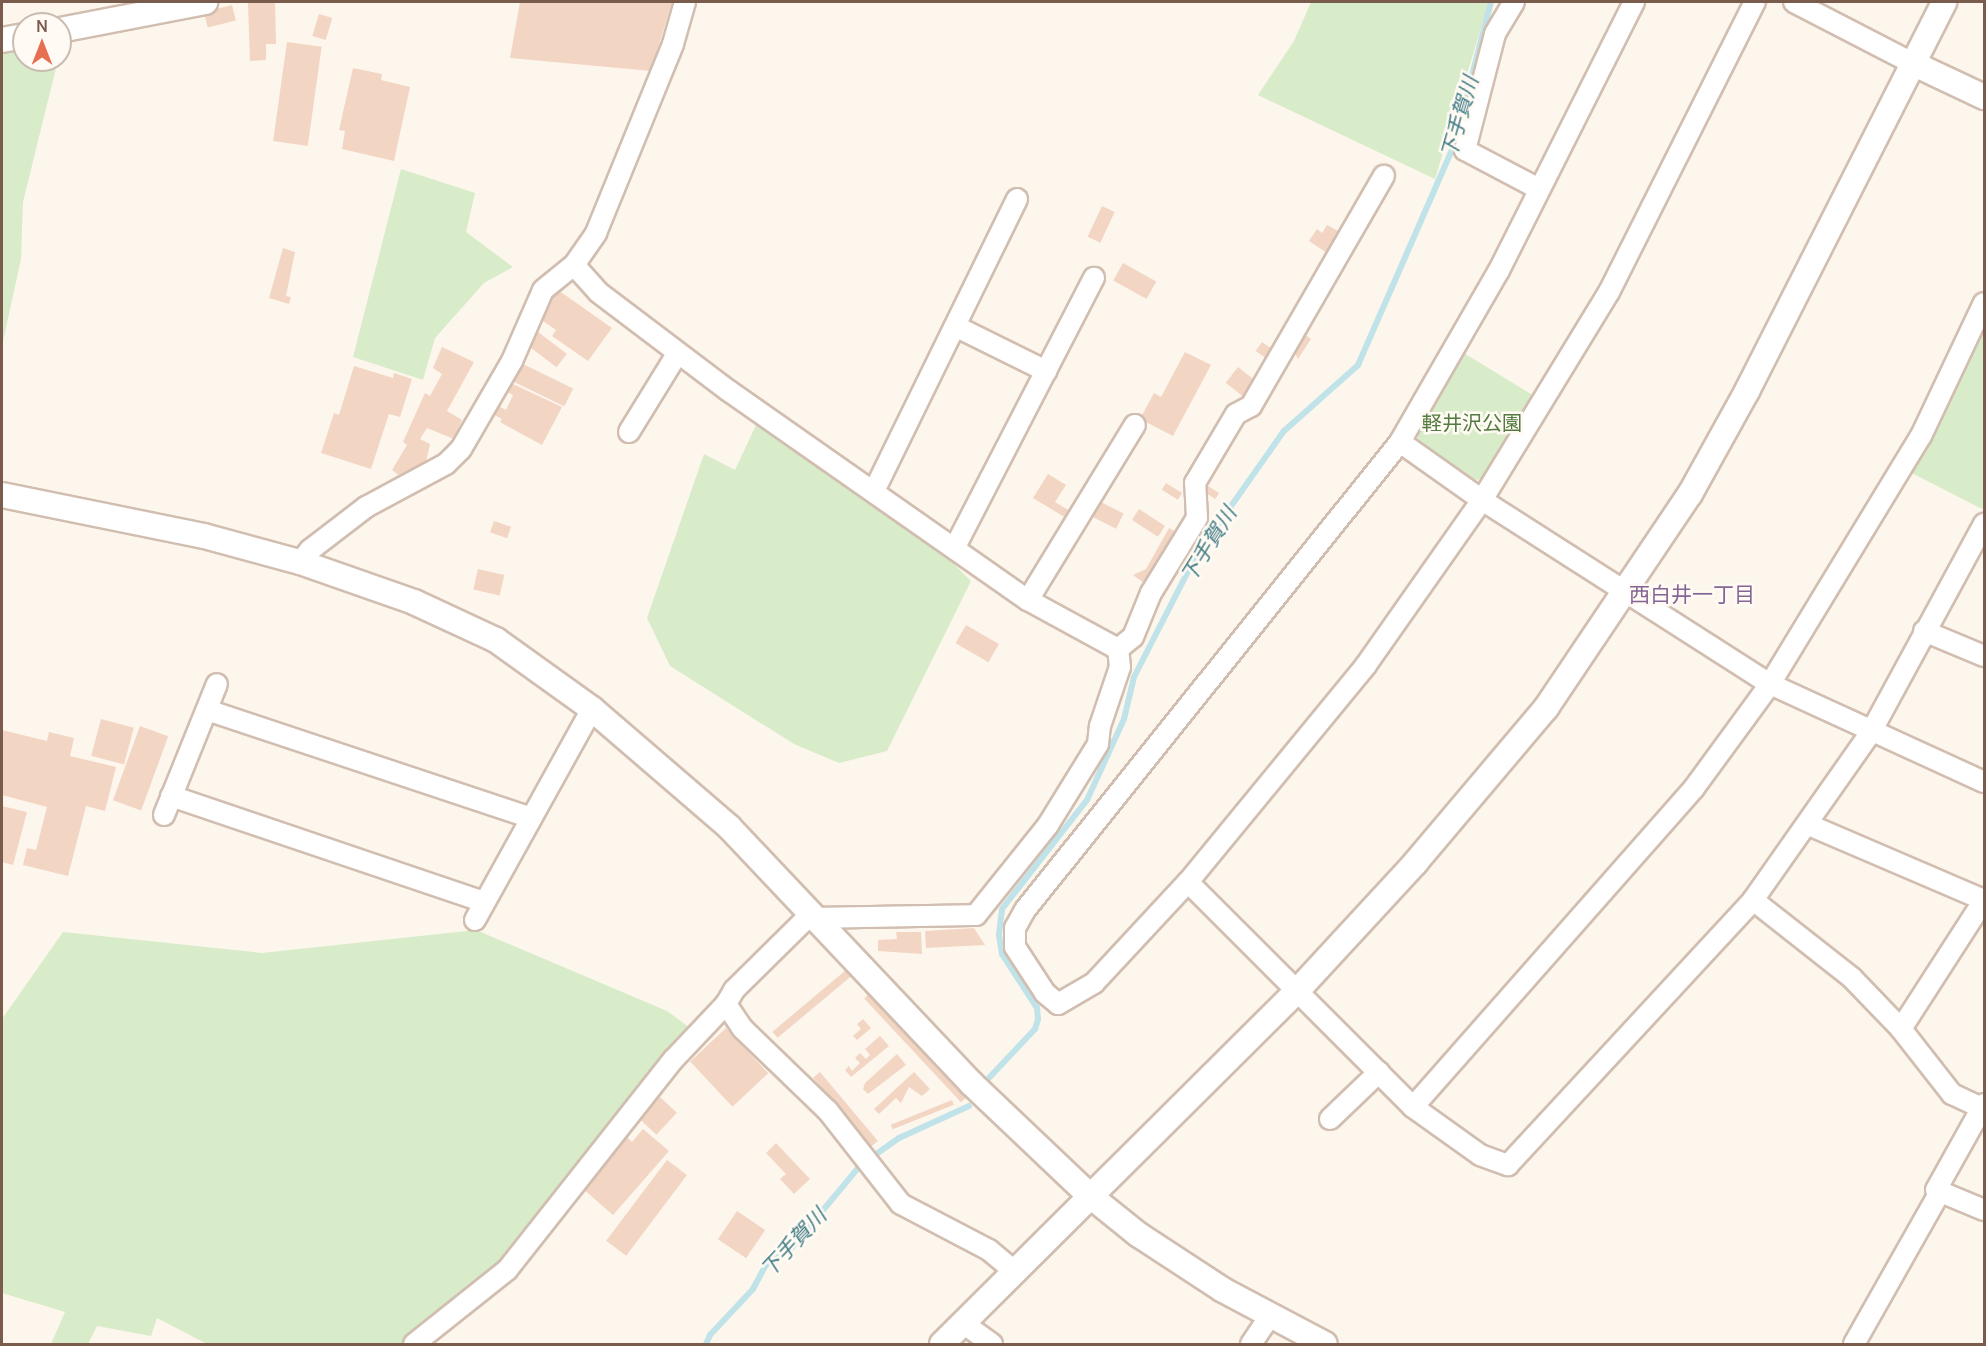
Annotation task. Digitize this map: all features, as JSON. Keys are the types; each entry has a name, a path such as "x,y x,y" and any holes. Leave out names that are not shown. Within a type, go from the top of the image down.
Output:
{"street":[{"path":"300,562 310,550 366,507 446,464 461,449 512,361 543,290 574,265 596,233 673,44 685,2"},
{"path":"1514,2 1495,34 1465,150 1539,189"},
{"path":"1634,2 1498,272 1400,442 1025,910 1015,928 1014,948 1045,993 1058,1004 1094,983 1188,882 1366,665 1482,500 1609,292 1755,2"},
{"path":"1794,2 1984,97"},
{"path":"942,1344 1089,1195 1298,990 1416,863 1546,708 1690,494 1747,391 1944,2"},
{"path":"72,28 193,3"},
{"path":"1118,649 1132,637 1151,593 1197,518 1195,483 1236,414 1251,406 1274,370 1384,176"},
{"path":"874,490 1017,200"},
{"path":"574,265 598,292 677,354 1028,600 1118,649"},
{"path":"955,547 1094,278"},
{"path":"1413,1107 1694,788 1770,684 1921,436 1984,303"},
{"path":"955,326 1046,371"},
{"path":"629,432 677,354"},
{"path":"1028,600 1135,425"},
{"path":"1400,442 1482,500 1770,684 1984,782"},
{"path":"2,495 204,536 300,562 459,620 496,640 592,709 729,827 818,918 979,1090 1089,1195 1139,1235 1270,1316 1325,1344"},
{"path":"1188,882 1413,1107 1480,1155 1508,1165 1753,900 1809,825 1871,732 1984,524"},
{"path":"1924,632 1984,656"},
{"path":"414,1344 507,1270 673,1060 726,1004 734,990 807,918 976,915 1056,814 1098,744 1100,726 1120,667 1118,649"},
{"path":"164,814 217,684"},
{"path":"475,920 592,709"},
{"path":"207,710 532,818"},
{"path":"171,796 485,902"},
{"path":"1809,825 1984,900 1901,1029"},
{"path":"1753,900 1852,978 1901,1029 1952,1094 1983,1106 1936,1190 1984,1210"},
{"path":"726,1004 742,1028 828,1111 866,1164 901,1204 988,1250 1014,1271"},
{"path":"1330,1119 1379,1072"},
{"path":"1854,1344 1940,1192"},
{"path":"1251,1344 1270,1316"},
{"path":"963,1323 992,1344"}],"green space":[{"path":"1311,2 1489,2 1435,179 1258,95 1294,41"},
{"path":"12,51 12,72 55,72 23,202 21,259 2,346 2,53"},
{"path":"401,169 475,193 466,232 513,267 484,283 435,338 423,380 353,357"},
{"path":"1984,315 1984,506 1982,509 1904,469"},
{"name":"軽井沢公園","path":"1462,352 1539,399 1490,477 1476,480 1419,442 1416,427"},
{"path":"756,425 938,548 971,581 887,751 839,763 794,744 670,666 647,618 704,454 735,470"},
{"path":"476,930 667,1011 693,1030 657,1068 479,1285 406,1341 400,1344 207,1344 157,1318 151,1336 97,1326 88,1344 51,1344 65,1312 2,1293 2,1019 63,932 262,953"}],"building":[{"path":"275,2 276,44 266,44 266,60 250,61 248,3"},
{"path":"520,2 672,2 651,71 510,58"},
{"path":"232,5 236,21 208,28 204,12"},
{"path":"319,14 332,18 326,40 312,36"},
{"path":"287,42 322,47 308,146 273,141"},
{"path":"353,68 382,74 381,80 410,87 394,161 342,149 345,131 339,130"},
{"path":"1102,206 1115,212 1100,243 1088,237"},
{"path":"1327,225 1340,232 1327,253 1309,241 1317,229 1322,233"},
{"path":"283,248 295,252 286,296 291,297 289,304 269,298"},
{"path":"1123,263 1156,281 1147,299 1113,280"},
{"path":"558,290 612,328 588,361 552,336 556,330 534,315 549,294 553,297"},
{"path":"534,329 567,354 557,367 524,343"},
{"path":"1303,333 1311,339 1298,359 1293,349"},
{"path":"1262,342 1275,351 1269,360 1256,351"},
{"path":"442,347 474,362 447,411 462,420 454,439 427,428 420,439 430,444 426,462 400,476 392,470 407,445 403,442 425,393 430,396 442,374 433,368"},
{"path":"1185,352 1211,365 1173,436 1140,419 1154,393 1161,397"},
{"path":"521,363 573,388 564,406 512,381"},
{"path":"354,366 393,378 394,373 412,379 400,417 389,414 371,469 321,453 334,413 339,415"},
{"path":"1238,367 1256,381 1244,397 1226,383"},
{"path":"504,380 562,407 542,445 500,422 502,419 487,411 492,403 506,410 513,395 499,388"},
{"path":"1048,474 1066,485 1055,502 1070,511 1066,518 1033,498"},
{"path":"1166,483 1182,493 1178,500 1162,490"},
{"path":"1203,483 1219,493 1215,499 1199,489"},
{"path":"1097,500 1124,514 1116,529 1089,515"},
{"path":"1139,509 1165,526 1158,537 1132,520"},
{"path":"494,521 511,527 507,538 490,532"},
{"path":"1169,528 1178,533 1147,585 1133,575 1146,569"},
{"path":"478,569 504,575 500,596 473,589"},
{"path":"966,625 999,644 988,662 956,643"},
{"path":"101,719 134,728 124,765 91,756"},
{"path":"140,726 168,736 141,810 113,800"},
{"path":"2,730 47,741 49,732 74,738 70,756 116,767 105,811 86,806 68,876 23,865 27,848 36,850 47,807 2,795"},
{"path":"2,806 27,812 13,865 2,862"},
{"path":"974,928 985,945 926,948 925,931"},
{"path":"896,932 921,932 922,954 878,951 878,940 897,939"},
{"path":"846,970 851,976 778,1038 772,1032"},
{"path":"870,993 967,1097 961,1102 864,998"},
{"path":"863,1019 871,1028 857,1040 853,1036 861,1029 857,1024"},
{"path":"726,1028 768,1073 732,1107 690,1061"},
{"path":"880,1036 889,1046 851,1077 845,1070 849,1066 852,1071 860,1063 855,1058 860,1053 866,1059 870,1055 865,1049"},
{"path":"897,1054 906,1065 868,1094 863,1089 865,1083"},
{"path":"820,1072 878,1141 871,1147 813,1078"},
{"path":"914,1072 930,1089 922,1096 909,1087 901,1103 896,1098 879,1114 874,1109"},
{"path":"660,1097 677,1113 656,1135 640,1119"},
{"path":"952,1100 954,1105 893,1129 891,1125"},
{"path":"643,1129 669,1151 613,1215 582,1188 626,1136 632,1142"},
{"path":"776,1143 810,1179 794,1194 780,1179 786,1174 766,1153"},
{"path":"667,1160 687,1175 626,1256 606,1241"},
{"path":"737,1211 765,1230 746,1258 718,1239"}],"waterway":[{"name":"下手賀川","path":"987,1080 1035,1029 1038,1019 1037,1008 1002,954 999,934 1002,909 1087,800 1124,719 1134,677 1196,556 1284,431 1358,365 1454,145 1491,2"},
{"name":"下手賀川","path":"872,1157 899,1138 969,1106"},
{"name":"下手賀川","path":"706,1344 710,1335 753,1289 766,1265 790,1250 858,1168"}],"district":[{"name":"西白井一丁目","path":"1692,594"}]}
